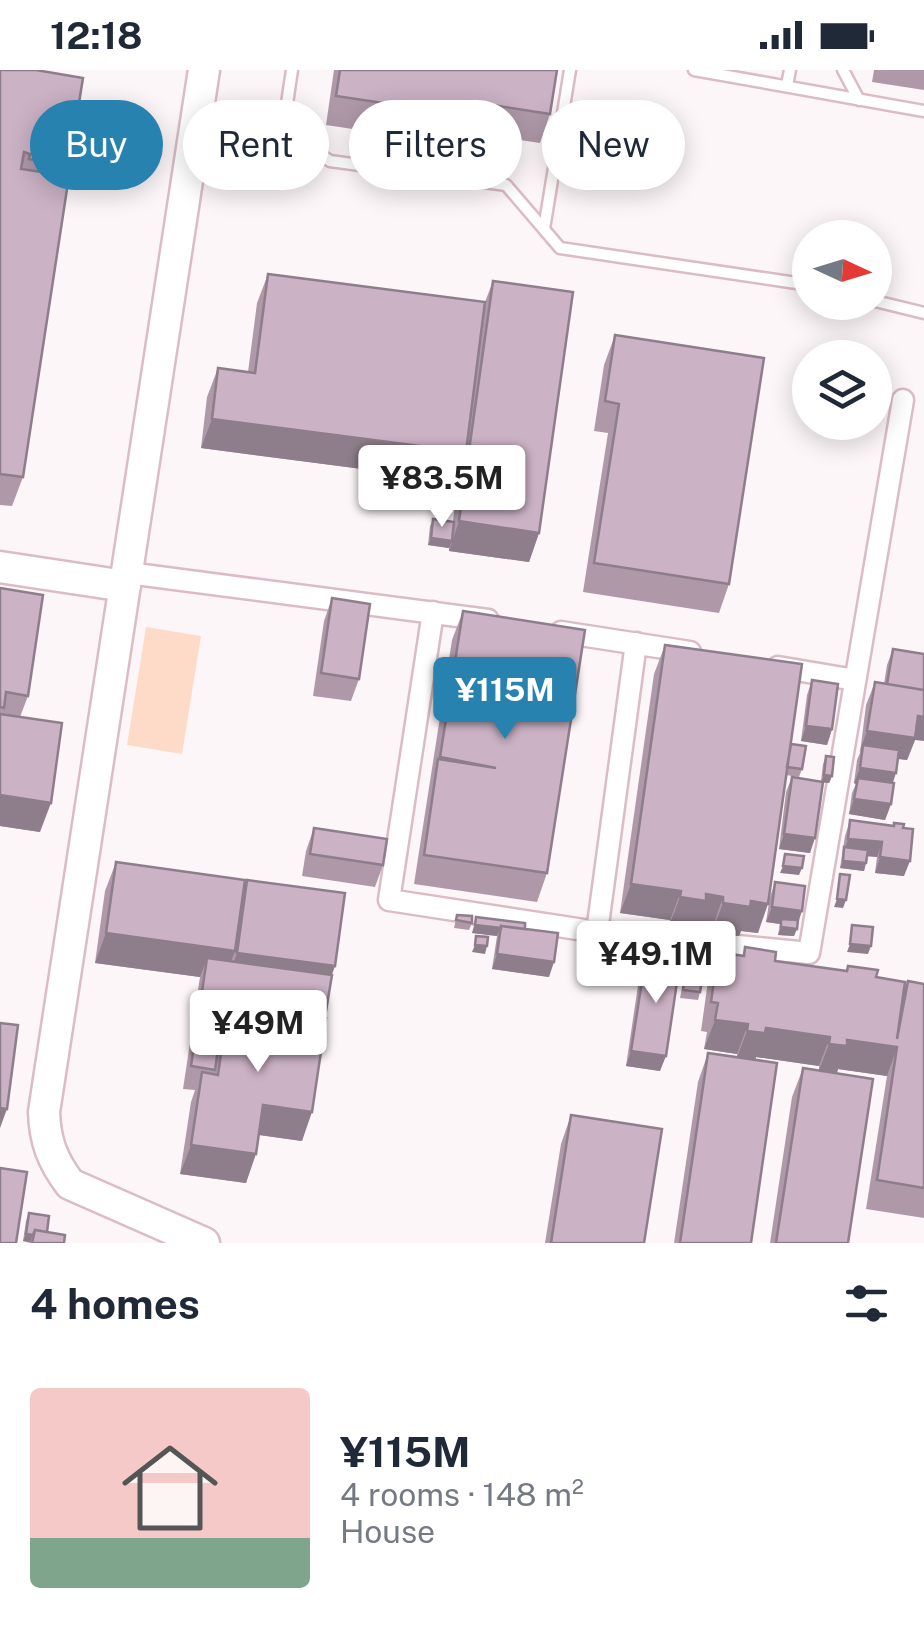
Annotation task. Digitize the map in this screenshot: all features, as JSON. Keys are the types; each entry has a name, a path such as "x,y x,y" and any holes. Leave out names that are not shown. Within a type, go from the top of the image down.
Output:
{"street":[{"path":"204,70 44,1112 45,1139 70,1184 204,1243"},
{"path":"432,612 389,900 597,932 809,953 904,400"},
{"path":"0,567 184,582 505,623"},
{"path":"542,629 709,656"},
{"path":"597,932 636,643"},
{"path":"764,664 855,680"}],"lane":[{"path":"292,70 283,130 330,161 506,185 560,248 792,282"},
{"path":"544,229 570,70"},
{"path":"694,70 924,111"},
{"path":"787,85 790,70"},
{"path":"844,70 860,100"},
{"path":"892,306 924,314"}],"shaded area":[{"path":"146,627 201,636 182,754 127,745"}],"building":[{"path":"0,70 36,70 83,78 79,100 30,100 30,154 24,152 21,169 30,170 30,190 67,190 23,477 0,474"},
{"path":"340,70 557,70 552,100 542,100 542,113 522,110 522,100 363,100 336,96"},
{"path":"268,274 485,302 466,452 212,419 218,368 255,373"},
{"path":"493,281 573,292 539,533 459,521"},
{"path":"615,335 764,358 729,584 594,563 619,404 605,401"},
{"path":"433,519 454,522 452,541 431,538"},
{"path":"0,588 43,595 28,696 6,692 4,708 0,707"},
{"path":"332,598 370,604 359,679 321,673"},
{"path":"463,611 585,630 547,873 424,855 438,759 496,768 440,757"},
{"path":"665,645 802,664 768,904 751,901 750,907 723,903 723,897 706,894 706,901 680,897 681,891 631,884"},
{"path":"893,649 924,654 924,690 887,684"},
{"path":"812,680 838,684 832,729 806,726"},
{"path":"875,682 924,690 924,717 918,716 915,738 867,731"},
{"path":"0,714 62,723 51,803 0,795"},
{"path":"791,744 806,746 802,769 787,767"},
{"path":"863,745 899,750 896,773 860,768"},
{"path":"826,756 834,757 832,776 824,775"},
{"path":"792,777 823,782 815,838 784,834"},
{"path":"858,778 894,783 891,804 854,799"},
{"path":"850,820 904,824 903,828 913,829 910,861 880,857 882,842 848,839"},
{"path":"314,828 387,839 383,865 310,854"},
{"path":"844,847 868,850 866,863 843,861"},
{"path":"785,854 804,856 802,868 783,866"},
{"path":"116,862 245,880 235,951 106,933"},
{"path":"840,874 850,875 846,900 837,899"},
{"path":"247,880 345,893 335,966 237,953"},
{"path":"775,882 805,886 802,911 772,907"},
{"path":"457,915 472,916 472,923 456,920"},
{"path":"476,917 525,923 525,929 475,925"},
{"path":"781,919 798,920 797,929 781,927"},
{"path":"852,925 873,927 871,946 850,944"},
{"path":"501,926 558,933 554,962 497,954"},
{"path":"476,936 488,937 487,946 475,945"},
{"path":"622,942 634,942 634,949 621,948"},
{"path":"650,942 677,945 676,956 648,953"},
{"path":"745,947 776,952 775,961 847,971 848,966 878,970 876,977 905,982 897,1039 908,981 924,984 924,1188 877,1180 897,1047 847,1040 847,1046 829,1044 830,1037 766,1028 765,1033 747,1031 748,1024 715,1020 718,1003 711,1002 718,952 744,956"},
{"path":"646,956 680,962 666,1056 631,1051"},
{"path":"207,958 332,975 325,1017 228,1003 215,1070 191,1066"},
{"path":"686,968 704,971 700,992 683,990"},
{"path":"228,1003 326,1018 312,1112 263,1105 256,1154 191,1145 202,1072 218,1075"},
{"path":"0,1023 18,1025 7,1109 0,1108"},
{"path":"708,1053 777,1063 751,1243 680,1243"},
{"path":"803,1068 873,1079 848,1243 776,1243"},
{"path":"571,1115 662,1129 644,1243 551,1243"},
{"path":"0,1168 27,1172 16,1243 0,1243"},
{"path":"29,1213 49,1216 47,1232 35,1230 33,1235 26,1234"},
{"path":"35,1230 65,1235 64,1243 32,1243"}]}
